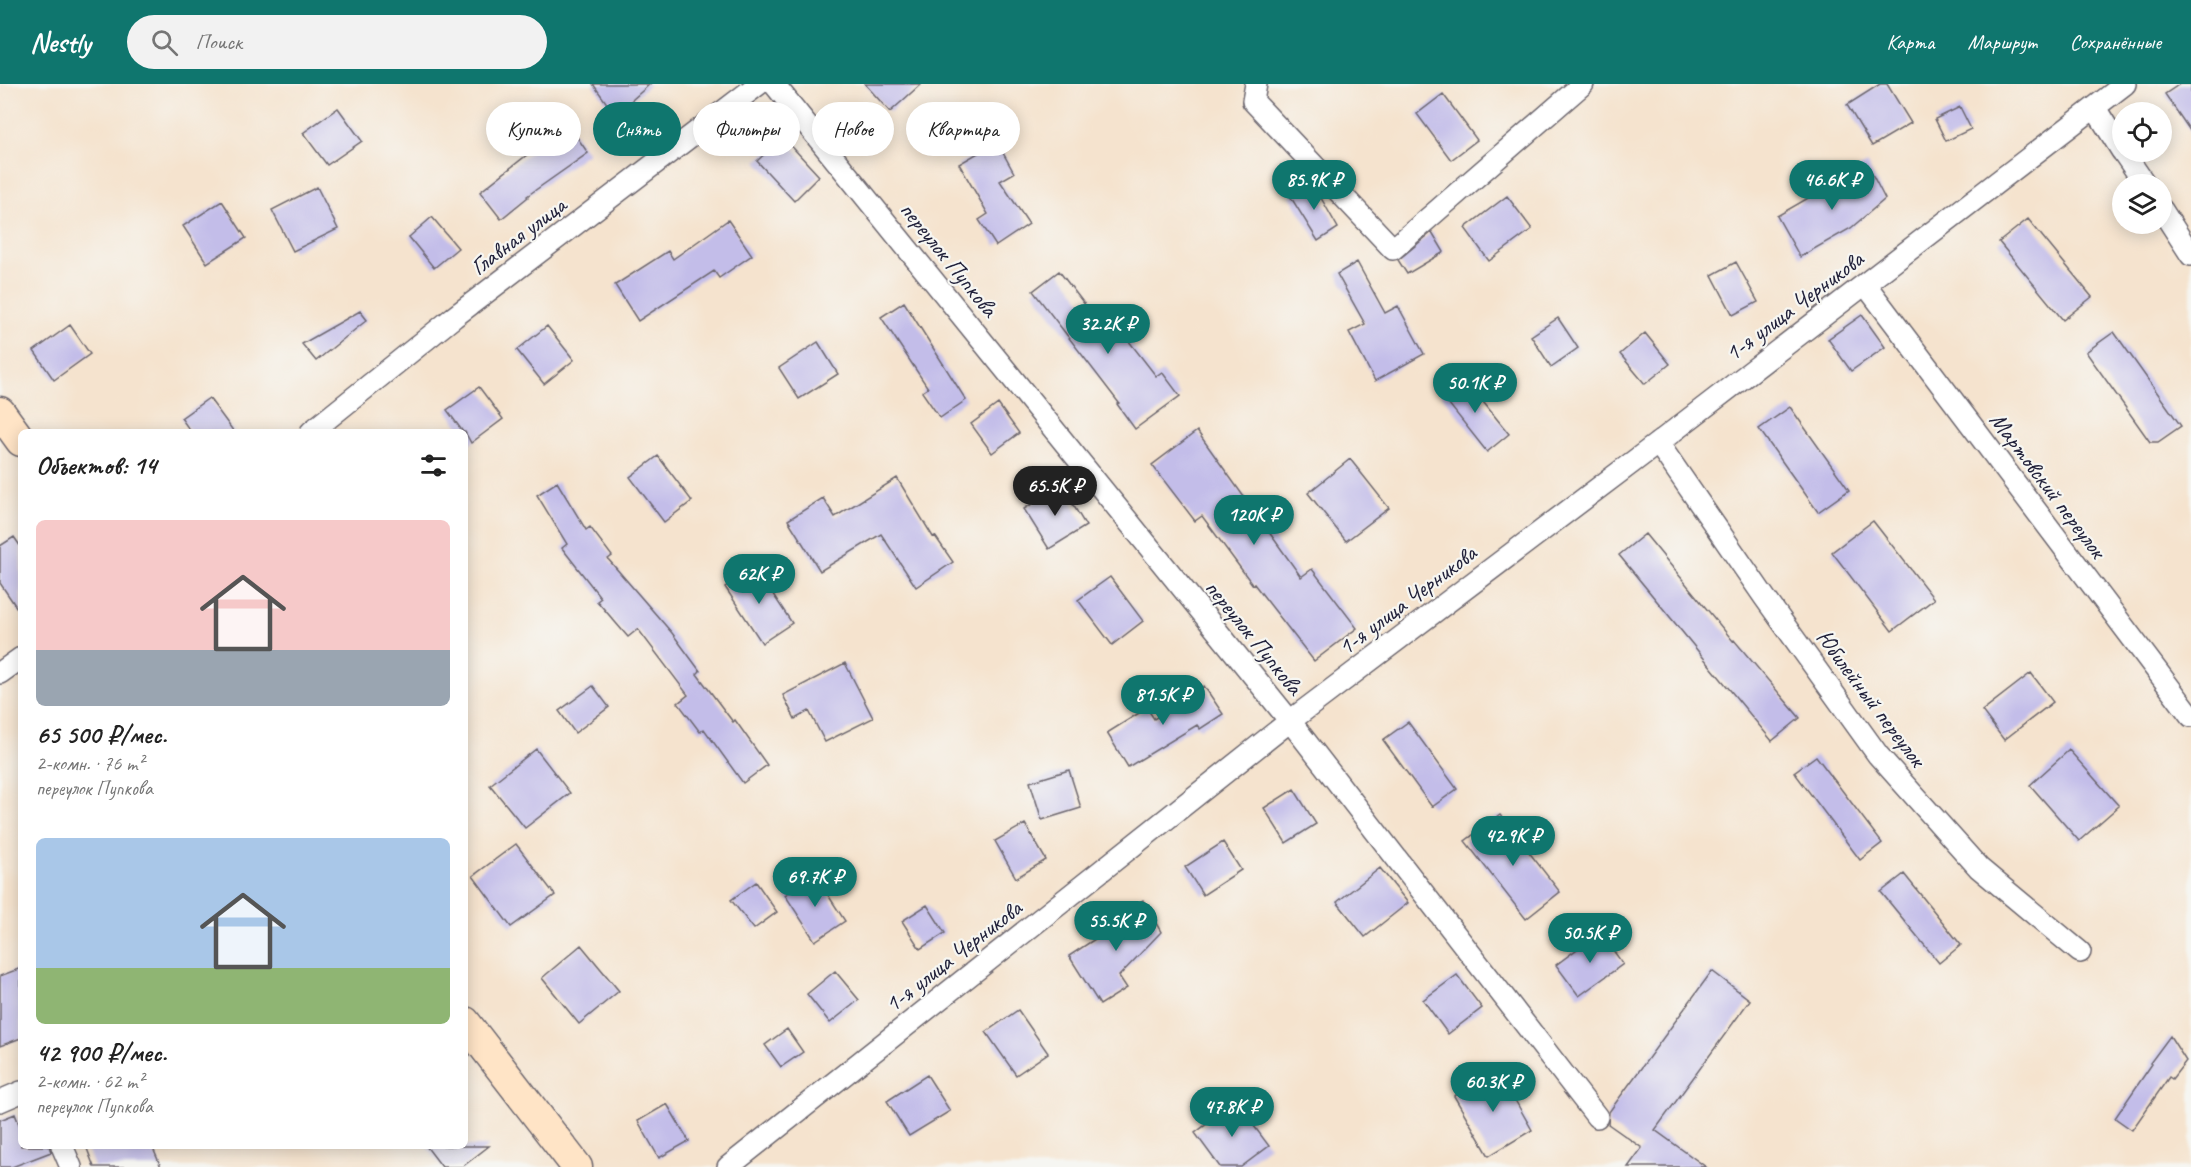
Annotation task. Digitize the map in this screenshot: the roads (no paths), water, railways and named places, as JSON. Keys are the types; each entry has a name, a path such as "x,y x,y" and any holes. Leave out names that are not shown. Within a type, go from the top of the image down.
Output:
{"street":[{"name":"Главная улица","path":"315,429 454,317 759,84"},
{"name":"переулок Пупкова","path":"774,84 1290,721 1597,1117"},
{"path":"1256,84 1253,100 1393,249 1583,84"},
{"name":"1-я улица Черникова","path":"728,1167 1290,721 1658,443 2125,84"},
{"path":"2095,108 2112,134"},
{"path":"2172,226 2191,255"},
{"name":"Мартовский переулок","path":"1865,284 2191,716"},
{"path":"0,412 18,437"},
{"name":"Юбилейный переулок","path":"1658,443 1765,598 1878,755 1979,868 2080,952"},
{"path":"0,673 18,660"},
{"path":"468,1026 577,1167"},
{"path":"0,1101 18,1093"},
{"path":"63,1149 71,1167"}]}
